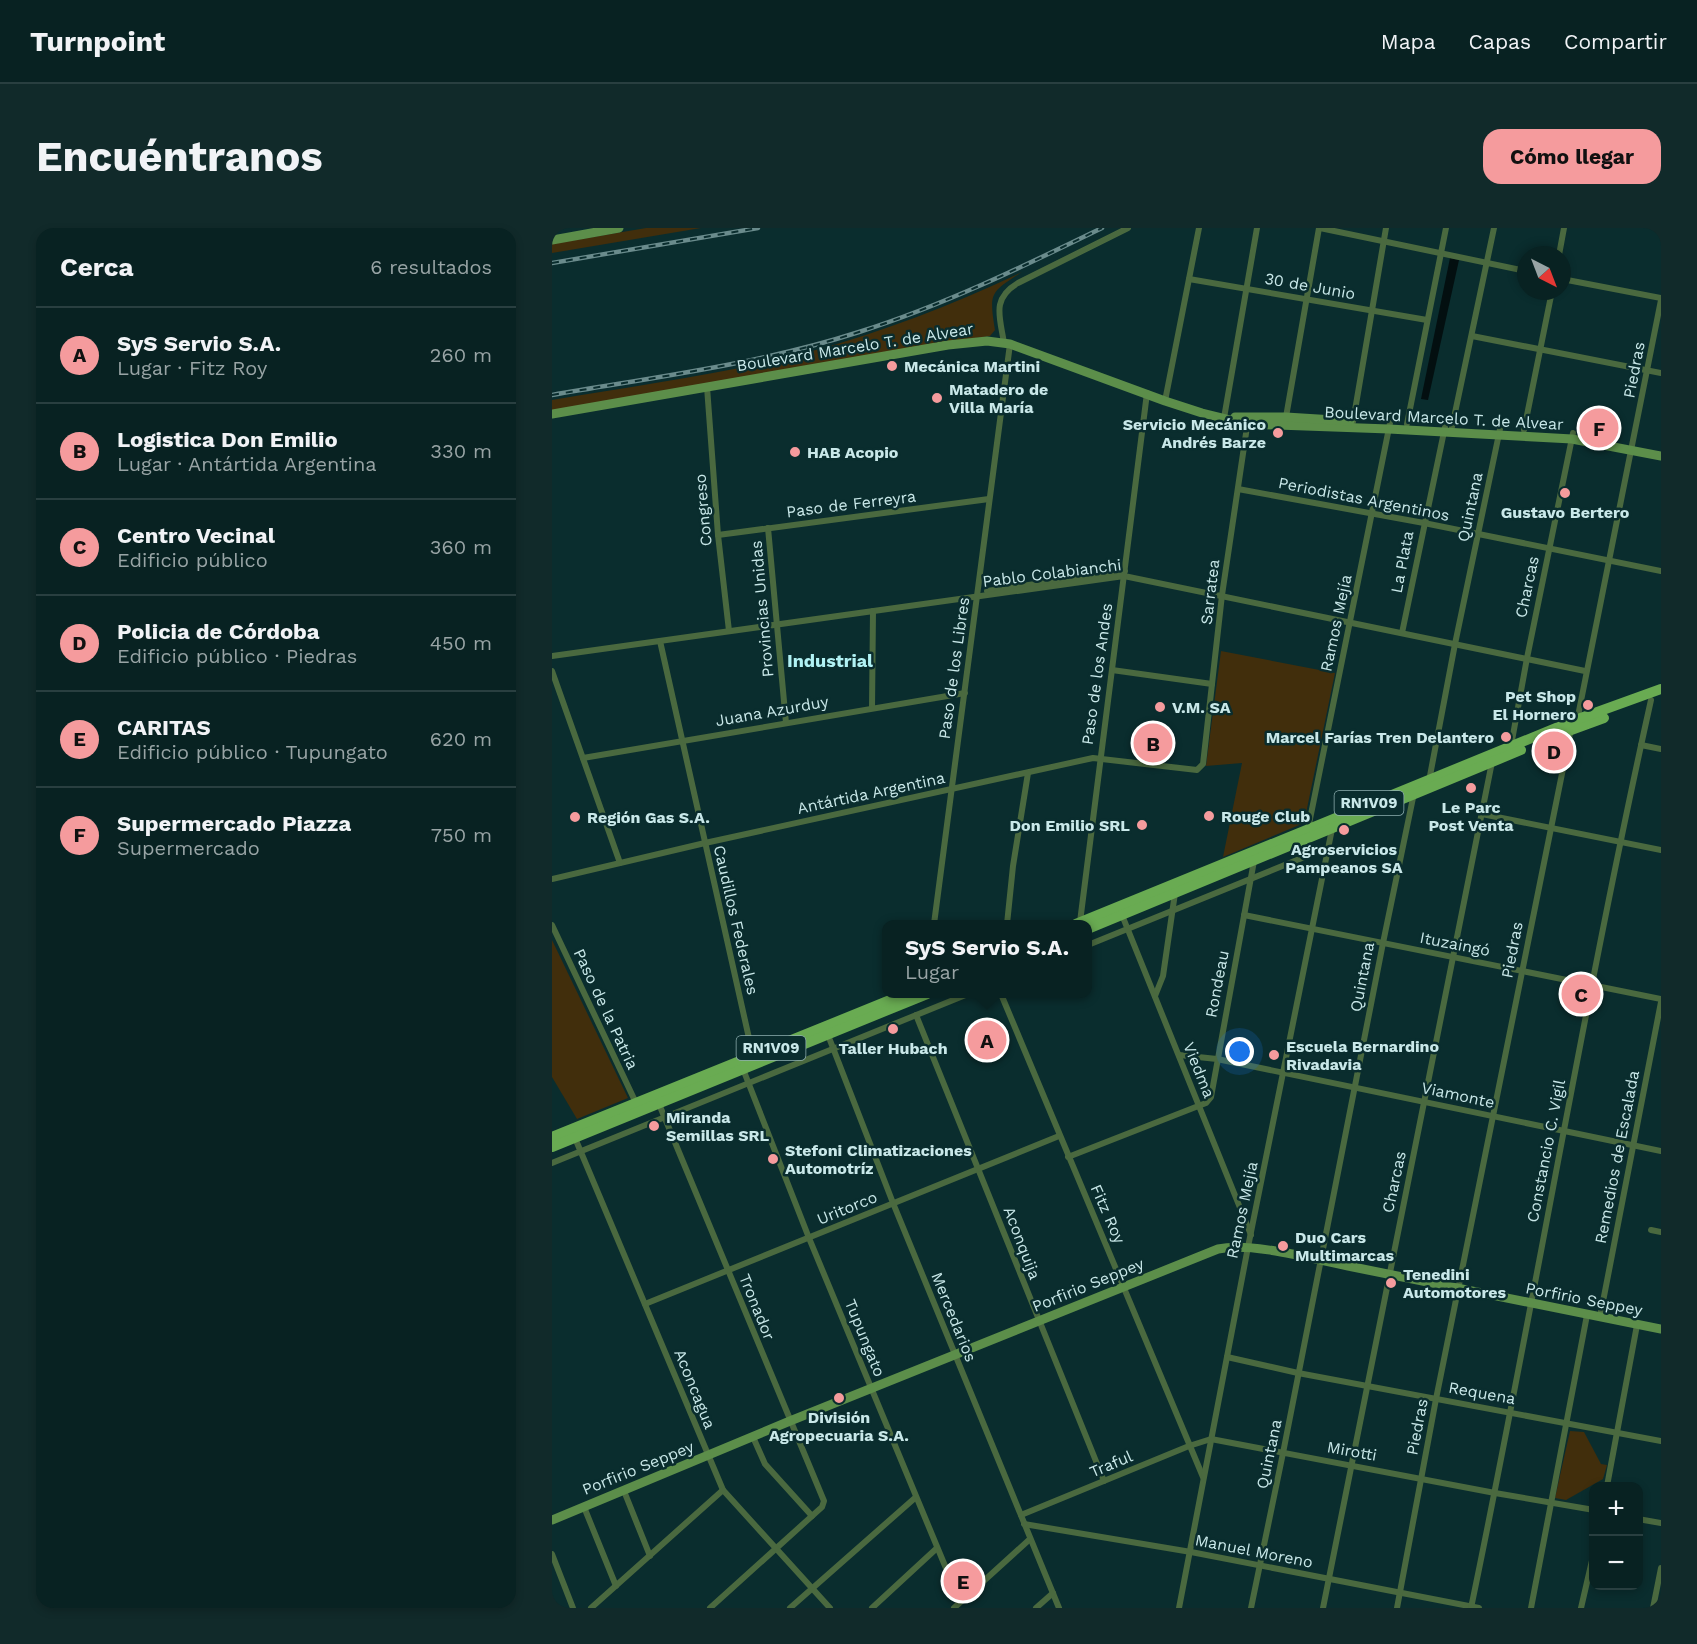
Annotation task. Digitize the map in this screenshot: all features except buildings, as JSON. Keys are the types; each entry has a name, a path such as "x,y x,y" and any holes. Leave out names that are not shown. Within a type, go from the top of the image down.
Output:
{"main road":[{"path":"552,240 617,228"},
{"name":"Boulevard Marcelo T. de Alvear","path":"552,414 948,345 987,341 1007,343 1165,401 1202,413 1224,417 1573,436"},
{"name":"Boulevard Marcelo T. de Alvear","path":"1248,420 1286,417 1390,426 1407,424 1447,429"},
{"name":"Boulevard Marcelo T. de Alvear","path":"1499,432 1524,430 1573,436 1661,456"},
{"name":"Boulevard Marcelo T. de Alvear","path":"1633,448 1661,450"},
{"name":"RN1V09","path":"1092,922 1122,915 1254,861 1333,822 1430,779 1578,719 1661,690"},
{"name":"RN1V09","path":"1092,920 1308,828 1333,822 1414,794 1570,730 1656,698"},
{"name":"RN1V09","path":"552,1147 743,1069 754,1060 894,998"},
{"name":"RN1V09","path":"552,1137 636,1103 828,1035 916,998"},
{"name":"Porfirio Seppey","path":"552,1520 790,1421 1218,1249 1228,1247 1248,1247 1661,1329"}],"street":[{"name":"Paso de los Libres","path":"935,920 978,596 1007,343 999,304 1005,292 1017,283 1128,228"},
{"path":"1165,401 1199,228"},
{"path":"1224,417 1257,228"},
{"path":"1286,417 1319,228 1517,270"},
{"path":"1353,422 1386,228"},
{"path":"1407,424 1446,228"},
{"name":"La Plata","path":"1402,633 1424,523 1472,336 1494,228"},
{"path":"1561,246 1564,228"},
{"name":"30 de Junio","path":"1189,279 1427,320"},
{"path":"1571,281 1661,299"},
{"name":"Piedras","path":"1397,1608 1570,730 1578,719 1661,299"},
{"path":"1524,430 1550,300"},
{"path":"1472,336 1661,373"},
{"name":"Congreso","path":"707,387 718,535 729,631"},
{"name":"Paso de los Andes","path":"1082,920 1099,757 1147,393"},
{"name":"Sarratea","path":"1197,770 1203,764 1222,595 1248,420"},
{"name":"Ramos Mejía","path":"1308,828 1390,426"},
{"name":"Quintana","path":"1430,779 1455,644 1499,432"},
{"name":"Charcas","path":"1511,746 1573,436"},
{"name":"Periodistas Argentinos","path":"1238,489 1424,523 1661,571"},
{"name":"Paso de Ferreyra","path":"718,535 989,499"},
{"name":"Provincias Unidas","path":"768,528 786,723"},
{"path":"987,591 1124,574"},
{"name":"Pablo Colabianchi","path":"552,656 1124,574 1586,671"},
{"path":"872,708 873,611"},
{"name":"Caudillos Federales","path":"660,641 754,1060"},
{"path":"1112,670 1212,684"},
{"path":"552,671 620,863"},
{"name":"Juana Azurduy","path":"583,758 965,693"},
{"name":"Constancio C. Vigil","path":"1471,1607 1592,985 1641,745 1656,698"},
{"path":"1641,745 1661,749"},
{"name":"Antártida Argentina","path":"552,879 705,843 1099,757 1197,770"},
{"name":"Charcas","path":"1323,1608 1492,762"},
{"path":"1007,920 1028,773"},
{"path":"1414,794 1430,779"},
{"name":"Quintana","path":"1251,1608 1414,794"},
{"path":"1482,814 1661,850"},
{"name":"Ramos Mejía","path":"1179,1608 1333,822"},
{"path":"1092,943 1329,847"},
{"name":"Rondeau","path":"1199,1105 1206,1103 1211,1097 1254,861"},
{"path":"1155,996 1163,976 1175,893"},
{"name":"Viedma","path":"1122,915 1251,1235"},
{"name":"Ituzaingó","path":"1244,915 1661,1001"},
{"name":"Paso de la Patria","path":"552,926 636,1103"},
{"path":"552,1163 956,998"},
{"name":"Fitz Roy","path":"1003,998 1204,1479"},
{"name":"Remedios de Escalada","path":"1600,1317 1661,1001"},
{"name":"Aconquija","path":"916,1015 1104,1481"},
{"name":"Mercedarios","path":"828,1035 1059,1608"},
{"name":"Viamonte","path":"1179,1055 1217,1059 1661,1151"},
{"name":"Tupungato","path":"743,1069 809,1238 960,1602"},
{"name":"Tronador","path":"658,1104 824,1501 822,1507 812,1516"},
{"path":"1068,1157 1199,1105"},
{"name":"Uritorco","path":"645,1304 1059,1136"},
{"name":"Aconcagua","path":"575,1138 723,1490 830,1608"},
{"path":"1651,1230 1661,1232"},
{"path":"1531,1608 1587,1315"},
{"path":"1608,1482 1637,1324"},
{"name":"Requena","path":"1227,1357 1298,1373 1661,1442"},
{"path":"710,1608 812,1516 765,1464 753,1437"},
{"name":"Traful","path":"1021,1515 1211,1438"},
{"name":"Mirotti","path":"1211,1438 1589,1509"},
{"path":"591,1608 723,1490"},
{"path":"624,1491 650,1556"},
{"path":"790,1608 916,1497"},
{"path":"584,1507 616,1586"},
{"path":"1643,1519 1661,1523"},
{"name":"Manuel Moreno","path":"1024,1524 1191,1552 1479,1608"},
{"path":"954,1608 1030,1539"},
{"path":"872,1608 937,1548"},
{"path":"552,1554 573,1608"},
{"path":"1653,1608 1661,1568"},
{"path":"1581,1608 1589,1571"},
{"path":"1036,1608 1053,1593"},
{"path":"552,1603 557,1608"}],"shaded area":[{"path":"646,228 701,228 552,253 552,244"},
{"path":"1450,258 1459,260 1428,400 1421,399"},
{"path":"1022,272 1003,285 994,295 992,308 995,330 990,336 552,411 552,400 748,366 812,351 919,316"},
{"path":"1221,651 1335,673 1304,823 1223,857 1242,763 1206,766"},
{"path":"552,940 628,1098 577,1119 552,1077"},
{"path":"1570,1431 1584,1432 1601,1464 1607,1465 1603,1479 1598,1482 1589,1482 1589,1487 1566,1500 1555,1498"}],"railway":[{"path":"552,263 758,228"},
{"path":"552,395 746,361 859,332 952,298 1102,228"}],"place":[{"name":"Mecánica Martini","path":"892,366"},
{"name":"Matadero de Villa María","path":"937,398"},
{"name":"Supermercado Piazza","path":"1599,428"},
{"name":"Servicio Mecánico Andrés Barze","path":"1278,433"},
{"name":"HAB Acopio","path":"795,452"},
{"name":"Gustavo Bertero","path":"1565,493"},
{"name":"Pet Shop El Hornero","path":"1588,705"},
{"name":"V.M. SA","path":"1160,707"},
{"name":"Marcel Farías Tren Delantero","path":"1506,737"},
{"name":"Logistica Don Emilio","path":"1153,743"},
{"name":"Policia de Córdoba","path":"1554,751"},
{"name":"Le Parc Post Venta","path":"1471,788"},
{"name":"Rouge Club","path":"1209,816"},
{"name":"Región Gas S.A.","path":"575,817"},
{"name":"Don Emilio SRL","path":"1142,825"},
{"name":"Agroservicios Pampeanos SA","path":"1344,830"},
{"name":"Centro Vecinal","path":"1581,994"},
{"name":"Taller Hubach","path":"893,1029"},
{"name":"SyS Servio S.A.","path":"987,1040"},
{"name":"Escuela Bernardino Rivadavia","path":"1274,1055"},
{"name":"Miranda Semillas SRL","path":"654,1126"},
{"name":"Stefoni Climatizaciones Automotríz","path":"773,1159"},
{"name":"Duo Cars Multimarcas","path":"1283,1246"},
{"name":"Tenedini Automotores","path":"1391,1283"},
{"name":"División Agropecuaria S.A.","path":"839,1398"},
{"name":"CARITAS","path":"963,1581"}],"district":[{"name":"Industrial","path":"830,660"}]}
